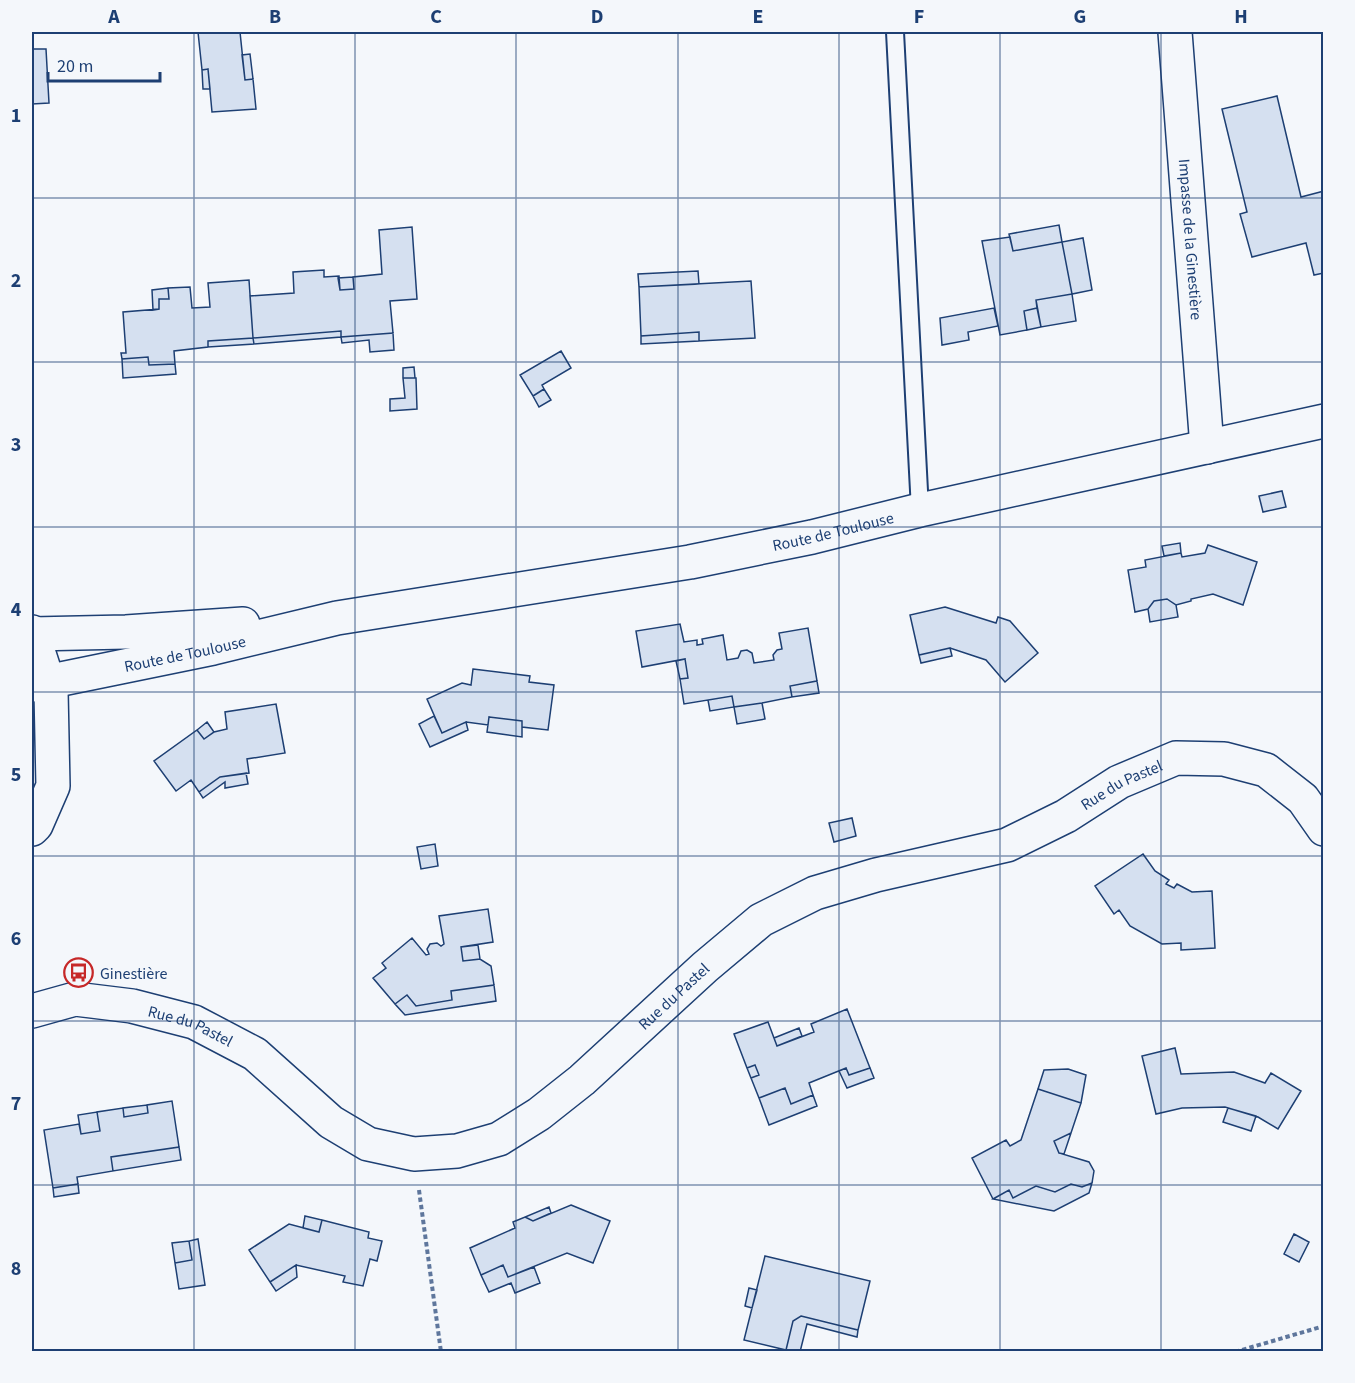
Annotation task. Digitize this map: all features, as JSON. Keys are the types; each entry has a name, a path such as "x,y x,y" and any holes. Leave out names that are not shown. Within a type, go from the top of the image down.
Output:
{"street":[{"name":"Impasse de la Ginestière","path":"1175,32 1207,447"},
{"name":"Route de Toulouse","path":"40,683 213,648 337,618 690,562 812,537 920,510 1323,421"},
{"name":"Route de Toulouse","path":"32,633 126,632 337,618"},
{"path":"32,633 40,683 51,691 53,786 36,825 32,829"},
{"name":"Rue du Pastel","path":"32,1011 75,999 132,1006 194,1022 255,1054 331,1122 368,1144 414,1154 457,1151 499,1139 539,1114 582,1080 705,967 761,920 815,893 876,875 1007,845 1065,816 1119,782 1176,758 1224,759 1266,770 1303,799 1323,829"}],"lane":[{"path":"896,32 920,510"}],"path":[{"path":"414,1154 441,1352"},
{"path":"1235,1352 1323,1326"}],"building":[{"path":"198,32 240,32 245,80 253,79 256,109 212,112 208,69 202,70"},
{"path":"32,49 46,49 49,103 32,104"},
{"path":"250,54 253,79 245,80 242,55"},
{"path":"208,69 210,89 203,89 202,70"},
{"path":"1277,96 1301,197 1324,191 1324,273 1314,275 1306,243 1252,257 1240,214 1247,212 1222,109"},
{"path":"1059,225 1062,242 1013,251 1009,234"},
{"path":"412,227 417,299 390,301 393,333 341,337 341,331 253,338 250,296 294,293 293,272 324,270 324,277 339,276 340,290 354,289 353,277 382,274 379,230"},
{"path":"1010,237 1013,251 1062,242 1072,294 1036,300 1037,308 1024,311 1027,330 1000,335 982,241"},
{"path":"1083,238 1092,290 1072,294 1062,242"},
{"path":"698,271 699,284 639,287 638,274"},
{"path":"353,277 354,289 340,290 338,278"},
{"path":"249,280 253,338 208,341 208,347 174,351 175,364 149,365 148,357 122,359 121,353 126,353 123,312 159,309 159,299 169,299 168,288 190,287 192,308 210,307 208,283"},
{"path":"751,281 755,338 699,341 699,332 641,336 639,287"},
{"path":"168,288 169,299 159,299 159,309 153,310 152,290"},
{"path":"1072,294 1076,321 1041,327 1036,300"},
{"path":"994,308 998,326 968,332 969,340 942,345 940,318"},
{"path":"1037,308 1041,327 1027,330 1024,311"},
{"path":"341,331 341,337 254,344 253,338"},
{"path":"699,332 699,341 641,344 641,336"},
{"path":"393,333 394,350 370,352 369,340 342,343 341,337"},
{"path":"253,338 254,344 208,347 208,341"},
{"path":"561,351 571,368 542,385 544,389 533,396 520,375"},
{"path":"148,357 149,365 175,364 176,374 123,378 122,359"},
{"path":"414,367 415,378 403,378 403,368"},
{"path":"403,378 416,378 417,409 390,411 390,399 405,398"},
{"path":"544,389 551,400 539,407 533,396"},
{"path":"1282,491 1286,507 1263,512 1259,496"},
{"path":"1180,543 1181,553 1164,556 1162,546"},
{"path":"1208,545 1257,562 1243,605 1213,594 1176,605 1167,599 1154,601 1148,609 1135,612 1128,570 1146,567 1145,560 1181,553 1182,557 1205,553"},
{"path":"1167,599 1176,605 1178,617 1150,622 1148,609 1154,601"},
{"path":"945,607 996,623 998,617 1010,621 1038,653 1005,682 986,660 950,648 919,655 910,615"},
{"path":"680,624 684,642 697,640 697,645 703,644 702,639 723,635 727,660 738,658 741,651 747,650 752,653 754,663 774,660 773,655 777,650 782,649 779,633 808,628 817,681 790,686 792,697 762,703 734,707 732,696 684,704 680,679 688,678 685,659 642,667 636,631"},
{"path":"950,648 952,656 921,663 919,655"},
{"path":"685,659 688,678 680,679 676,661"},
{"path":"473,669 530,676 529,682 554,685 548,730 522,727 522,721 489,717 488,725 466,722 442,733 427,699 462,683 471,685"},
{"path":"817,681 819,693 792,697 790,686"},
{"path":"732,696 734,707 710,711 708,700"},
{"path":"762,703 765,719 737,724 734,707"},
{"path":"276,704 285,753 247,759 249,773 220,777 199,792 191,780 176,791 154,761 197,730 204,739 214,732 227,729 225,712"},
{"path":"434,716 442,733 466,722 468,730 430,747 419,724"},
{"path":"489,717 522,721 522,737 487,732"},
{"path":"207,722 214,732 204,739 197,730"},
{"path":"246,773 248,784 225,788 225,782 203,798 199,792 220,777"},
{"path":"852,818 856,836 834,842 829,823"},
{"path":"435,844 438,866 421,869 417,847"},
{"path":"1143,854 1155,871 1169,880 1166,884 1174,888 1177,884 1192,892 1212,891 1215,948 1181,950 1181,943 1162,944 1130,926 1119,910 1114,914 1095,886"},
{"path":"488,909 493,942 461,947 463,961 480,959 491,966 494,985 451,991 452,1000 416,1006 407,995 395,1004 373,978 386,968 382,963 412,938 426,955 429,954 427,949 430,944 437,943 441,946 444,944 439,916"},
{"path":"478,945 480,959 463,961 461,947"},
{"path":"494,985 496,1001 405,1015 395,1004 407,995 416,1006 452,1000 451,991"},
{"path":"847,1009 870,1068 849,1075 846,1068 809,1083 813,1095 791,1104 785,1088 759,1098 751,1078 759,1075 755,1065 747,1068 734,1034 768,1022 777,1046 814,1032 811,1024"},
{"path":"799,1028 802,1036 777,1046 774,1038"},
{"path":"1175,1048 1181,1074 1234,1072 1265,1083 1271,1073 1301,1091 1278,1129 1258,1117 1225,1107 1182,1108 1156,1114 1142,1056"},
{"path":"755,1065 759,1075 751,1078 747,1068"},
{"path":"846,1068 849,1075 870,1068 874,1078 847,1088 839,1071"},
{"path":"1068,1069 1086,1075 1081,1103 1038,1089 1044,1070"},
{"path":"785,1088 791,1104 813,1095 817,1106 769,1125 759,1098"},
{"path":"1038,1089 1081,1103 1071,1133 1054,1141 1059,1153 1089,1162 1094,1171 1092,1183 1082,1187 1071,1184 1055,1192 1036,1186 1013,1198 1009,1190 993,1199 972,1158 1006,1140 1010,1146 1021,1140"},
{"path":"172,1101 179,1147 111,1157 113,1171 77,1177 78,1184 53,1188 44,1130 79,1124 81,1134 100,1131 97,1112 123,1108 124,1117 148,1113 147,1105"},
{"path":"147,1105 148,1113 124,1117 123,1108"},
{"path":"1228,1108 1256,1116 1251,1131 1223,1122"},
{"path":"97,1112 100,1131 81,1134 78,1115"},
{"path":"1071,1133 1064,1154 1059,1153 1054,1141"},
{"path":"179,1147 181,1160 113,1171 111,1157"},
{"path":"1092,1183 1089,1193 1054,1211 993,1199 1009,1190 1013,1198 1036,1186 1055,1192 1071,1184 1082,1187"},
{"path":"78,1184 79,1193 54,1197 53,1188"},
{"path":"571,1205 610,1221 593,1263 567,1253 508,1277 503,1265 481,1275 470,1248 515,1228 513,1222 525,1217 533,1221"},
{"path":"549,1207 551,1213 533,1221 525,1217"},
{"path":"305,1216 322,1220 319,1232 303,1228"},
{"path":"322,1220 369,1232 368,1238 382,1241 377,1261 370,1259 363,1286 343,1282 345,1276 296,1265 270,1282 249,1250 289,1224 319,1232"},
{"path":"1294,1234 1309,1242 1299,1262 1284,1254"},
{"path":"198,1239 205,1285 179,1289 175,1263 192,1260 189,1241"},
{"path":"189,1241 192,1260 175,1263 172,1243"},
{"path":"765,1256 870,1281 858,1330 801,1316 793,1321 786,1350 744,1340"},
{"path":"296,1265 297,1277 276,1291 270,1282"},
{"path":"503,1265 508,1277 534,1267 540,1283 515,1293 511,1283 489,1292 481,1275"},
{"path":"749,1288 757,1290 752,1308 745,1306"},
{"path":"801,1316 858,1330 857,1337 807,1324 800,1352 786,1350 793,1321"}],"place":[{"name":"Ginestière","path":"79,973"}]}
